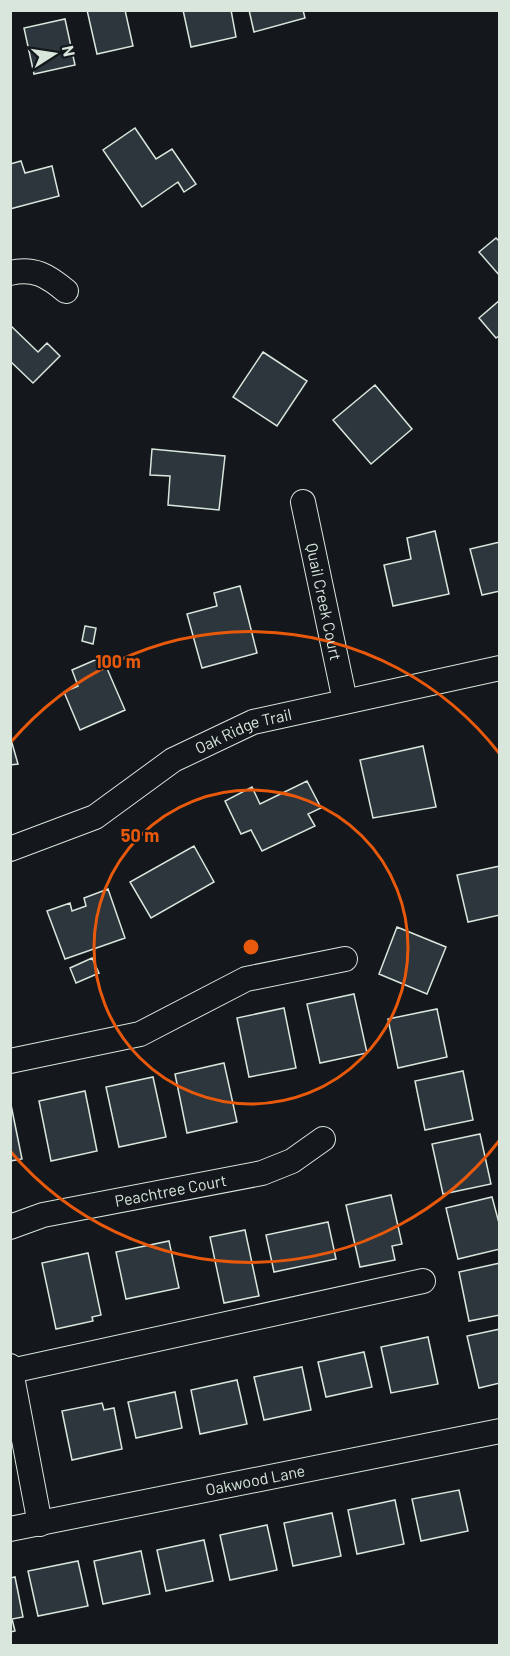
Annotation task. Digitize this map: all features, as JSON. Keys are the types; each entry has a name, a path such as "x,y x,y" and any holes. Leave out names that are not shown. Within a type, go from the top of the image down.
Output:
{"street":[{"path":"10,273 21,270 39,272 50,277 66,291"},
{"name":"Quail Creek Court","path":"303,502 345,701"},
{"name":"Oak Ridge Trail","path":"10,849 95,817 173,760 253,722 500,668"},
{"path":"10,1061 140,1034 246,979 345,959"},
{"name":"Peachtree Court","path":"10,1227 43,1215 262,1173 292,1161 323,1139"},
{"path":"40,1524 11,1368 423,1281"},
{"name":"Oakwood Lane","path":"10,1529 500,1431"}],"building":[{"path":"87,10 125,10 133,46 97,54"},
{"path":"183,10 231,10 236,37 191,47"},
{"path":"249,10 303,10 305,18 254,32"},
{"path":"65,19 75,65 34,74 24,28"},
{"path":"135,128 156,159 172,149 196,184 184,192 178,182 142,207 103,150"},
{"path":"21,161 25,173 52,166 59,196 10,209 10,164"},
{"path":"496,238 500,242 500,276 479,252"},
{"path":"500,300 500,335 496,338 479,318"},
{"path":"10,325 38,352 47,343 60,356 33,383 10,361"},
{"path":"263,352 307,381 277,426 233,397"},
{"path":"375,385 412,429 371,464 333,420"},
{"path":"152,449 225,456 219,510 168,505 170,476 150,475"},
{"path":"435,531 449,594 393,606 384,565 411,559 407,538"},
{"path":"500,542 500,591 482,595 470,549"},
{"path":"240,586 257,653 202,668 187,614 217,606 214,593"},
{"path":"85,626 96,628 93,644 82,641"},
{"path":"102,657 125,710 80,730 64,692 78,686 72,670"},
{"path":"10,736 18,764 10,765"},
{"path":"423,746 436,807 373,818 360,760"},
{"path":"307,781 321,808 308,814 315,826 262,851 251,830 241,834 225,801 252,787 260,804"},
{"path":"194,846 214,882 151,918 130,882"},
{"path":"500,866 500,915 468,922 457,875"},
{"path":"108,889 125,938 65,959 47,911 70,903 72,911 86,906 84,898"},
{"path":"397,927 446,947 427,994 379,974"},
{"path":"92,958 99,973 76,983 70,968"},
{"path":"354,994 367,1053 320,1063 307,1004"},
{"path":"284,1008 296,1068 249,1077 237,1018"},
{"path":"437,1009 447,1057 398,1068 388,1019"},
{"path":"224,1063 237,1122 187,1133 175,1074"},
{"path":"463,1071 473,1120 425,1130 415,1081"},
{"path":"153,1077 166,1137 119,1147 106,1087"},
{"path":"85,1091 97,1151 51,1161 39,1101"},
{"path":"10,1100 22,1159 10,1161"},
{"path":"480,1134 491,1184 443,1194 432,1144"},
{"path":"391,1195 402,1244 392,1246 395,1260 360,1267 346,1205"},
{"path":"492,1197 499,1223 500,1249 458,1259 446,1208"},
{"path":"328,1222 336,1259 274,1272 266,1235"},
{"path":"245,1230 259,1296 224,1303 210,1237"},
{"path":"169,1241 179,1288 126,1299 116,1252"},
{"path":"88,1253 101,1315 92,1317 93,1321 56,1329 42,1263"},
{"path":"500,1263 500,1315 469,1321 459,1272"},
{"path":"500,1329 500,1383 479,1388 467,1336"},
{"path":"428,1337 438,1384 391,1393 381,1347"},
{"path":"364,1352 372,1387 326,1397 318,1362"},
{"path":"302,1367 311,1410 264,1420 254,1377"},
{"path":"237,1380 247,1424 200,1434 191,1390"},
{"path":"175,1392 182,1428 136,1438 128,1402"},
{"path":"102,1403 104,1410 114,1408 122,1449 72,1460 62,1411"},
{"path":"459,1490 468,1531 421,1541 412,1499"},
{"path":"395,1500 404,1544 357,1554 348,1510"},
{"path":"332,1513 341,1556 293,1566 284,1523"},
{"path":"267,1525 277,1570 230,1580 220,1535"},
{"path":"204,1540 213,1581 166,1591 157,1550"},
{"path":"141,1551 150,1594 103,1604 94,1561"},
{"path":"78,1561 88,1606 38,1616 28,1571"},
{"path":"15,1577 23,1617 12,1619 15,1631 10,1632 10,1578"}]}
